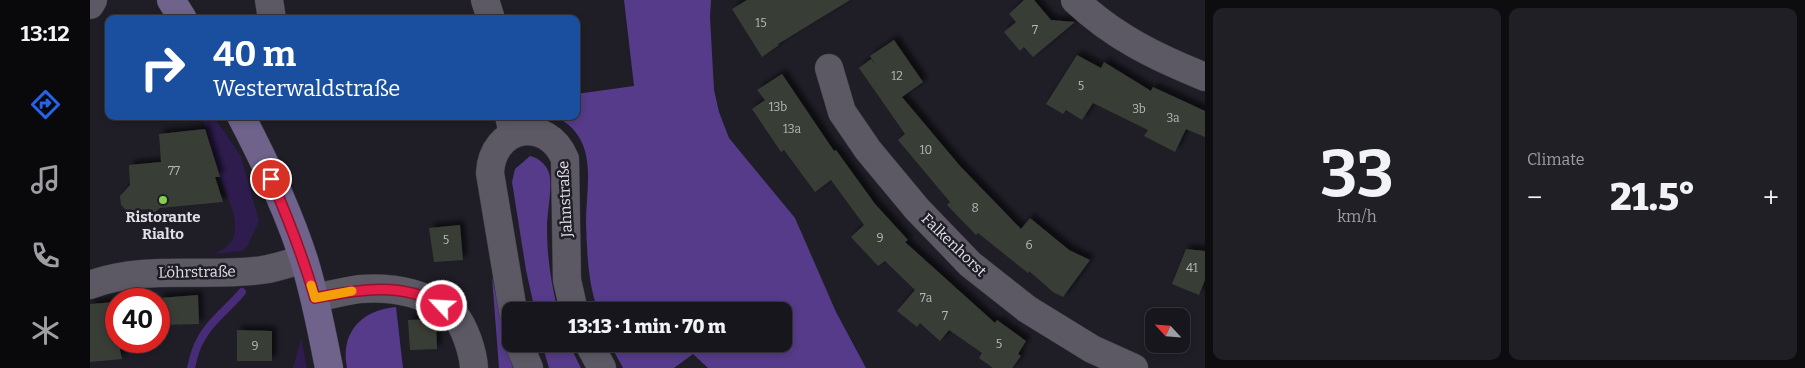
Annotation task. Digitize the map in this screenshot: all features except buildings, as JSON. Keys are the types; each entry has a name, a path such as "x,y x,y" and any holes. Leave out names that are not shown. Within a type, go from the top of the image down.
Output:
{"main road":[{"path":"171,0 180,15"},
{"path":"244,120 291,224 303,258 315,298 329,368"}],"street":[{"path":"90,5 93,0"},
{"path":"269,0 271,15"},
{"path":"485,0 490,15"},
{"path":"1084,3 1128,42 1166,61 1205,77"},
{"name":"Falkenhorst","path":"829,68 842,112 868,150 917,209 970,264 1027,309 1092,349 1134,368"},
{"name":"Jahnstraße","path":"512,302 490,173 491,162 511,125 544,134 554,141 565,159 567,280 572,302"},
{"name":"Löhrstraße","path":"90,285 106,279 144,273 262,270 303,258"},
{"path":"315,298 359,289 382,289 406,292 431,299 454,314 467,338 474,368"},
{"path":"522,352 528,368"},
{"path":"593,352 602,368"}],"shaded area":[{"path":"624,0 711,0 710,17 714,90 719,112 729,138 795,218 836,312 866,368 708,368 693,354 674,368 623,368 614,352 792,352 792,302 596,302 590,279 588,257 586,223 588,178 585,149 579,137 561,120 580,120 580,93 634,86"},
{"path":"204,120 216,120 241,156 259,221 248,245 243,251 213,254 225,248 233,239 235,219 219,175"},
{"path":"530,156 544,164 549,173 548,249 551,280 556,302 533,302 512,182 515,169"},
{"path":"492,277 502,320 502,352 509,352 513,368 499,368"},
{"path":"396,307 403,368 347,368 347,344 350,334 356,326 363,318 373,313"},
{"path":"301,338 307,368 293,368"},
{"path":"544,352 573,352 581,368 549,368"}],"waterway":[{"path":"191,368 195,351 204,334 242,292"}],"slow traffic":[{"path":"311,285 315,298 352,291"}],"place":[{"name":"Ristorante Rialto","path":"163,200"}],"route":[{"path":"271,179 291,224 315,298 359,289 382,289 406,292 431,299 442,306"}]}
